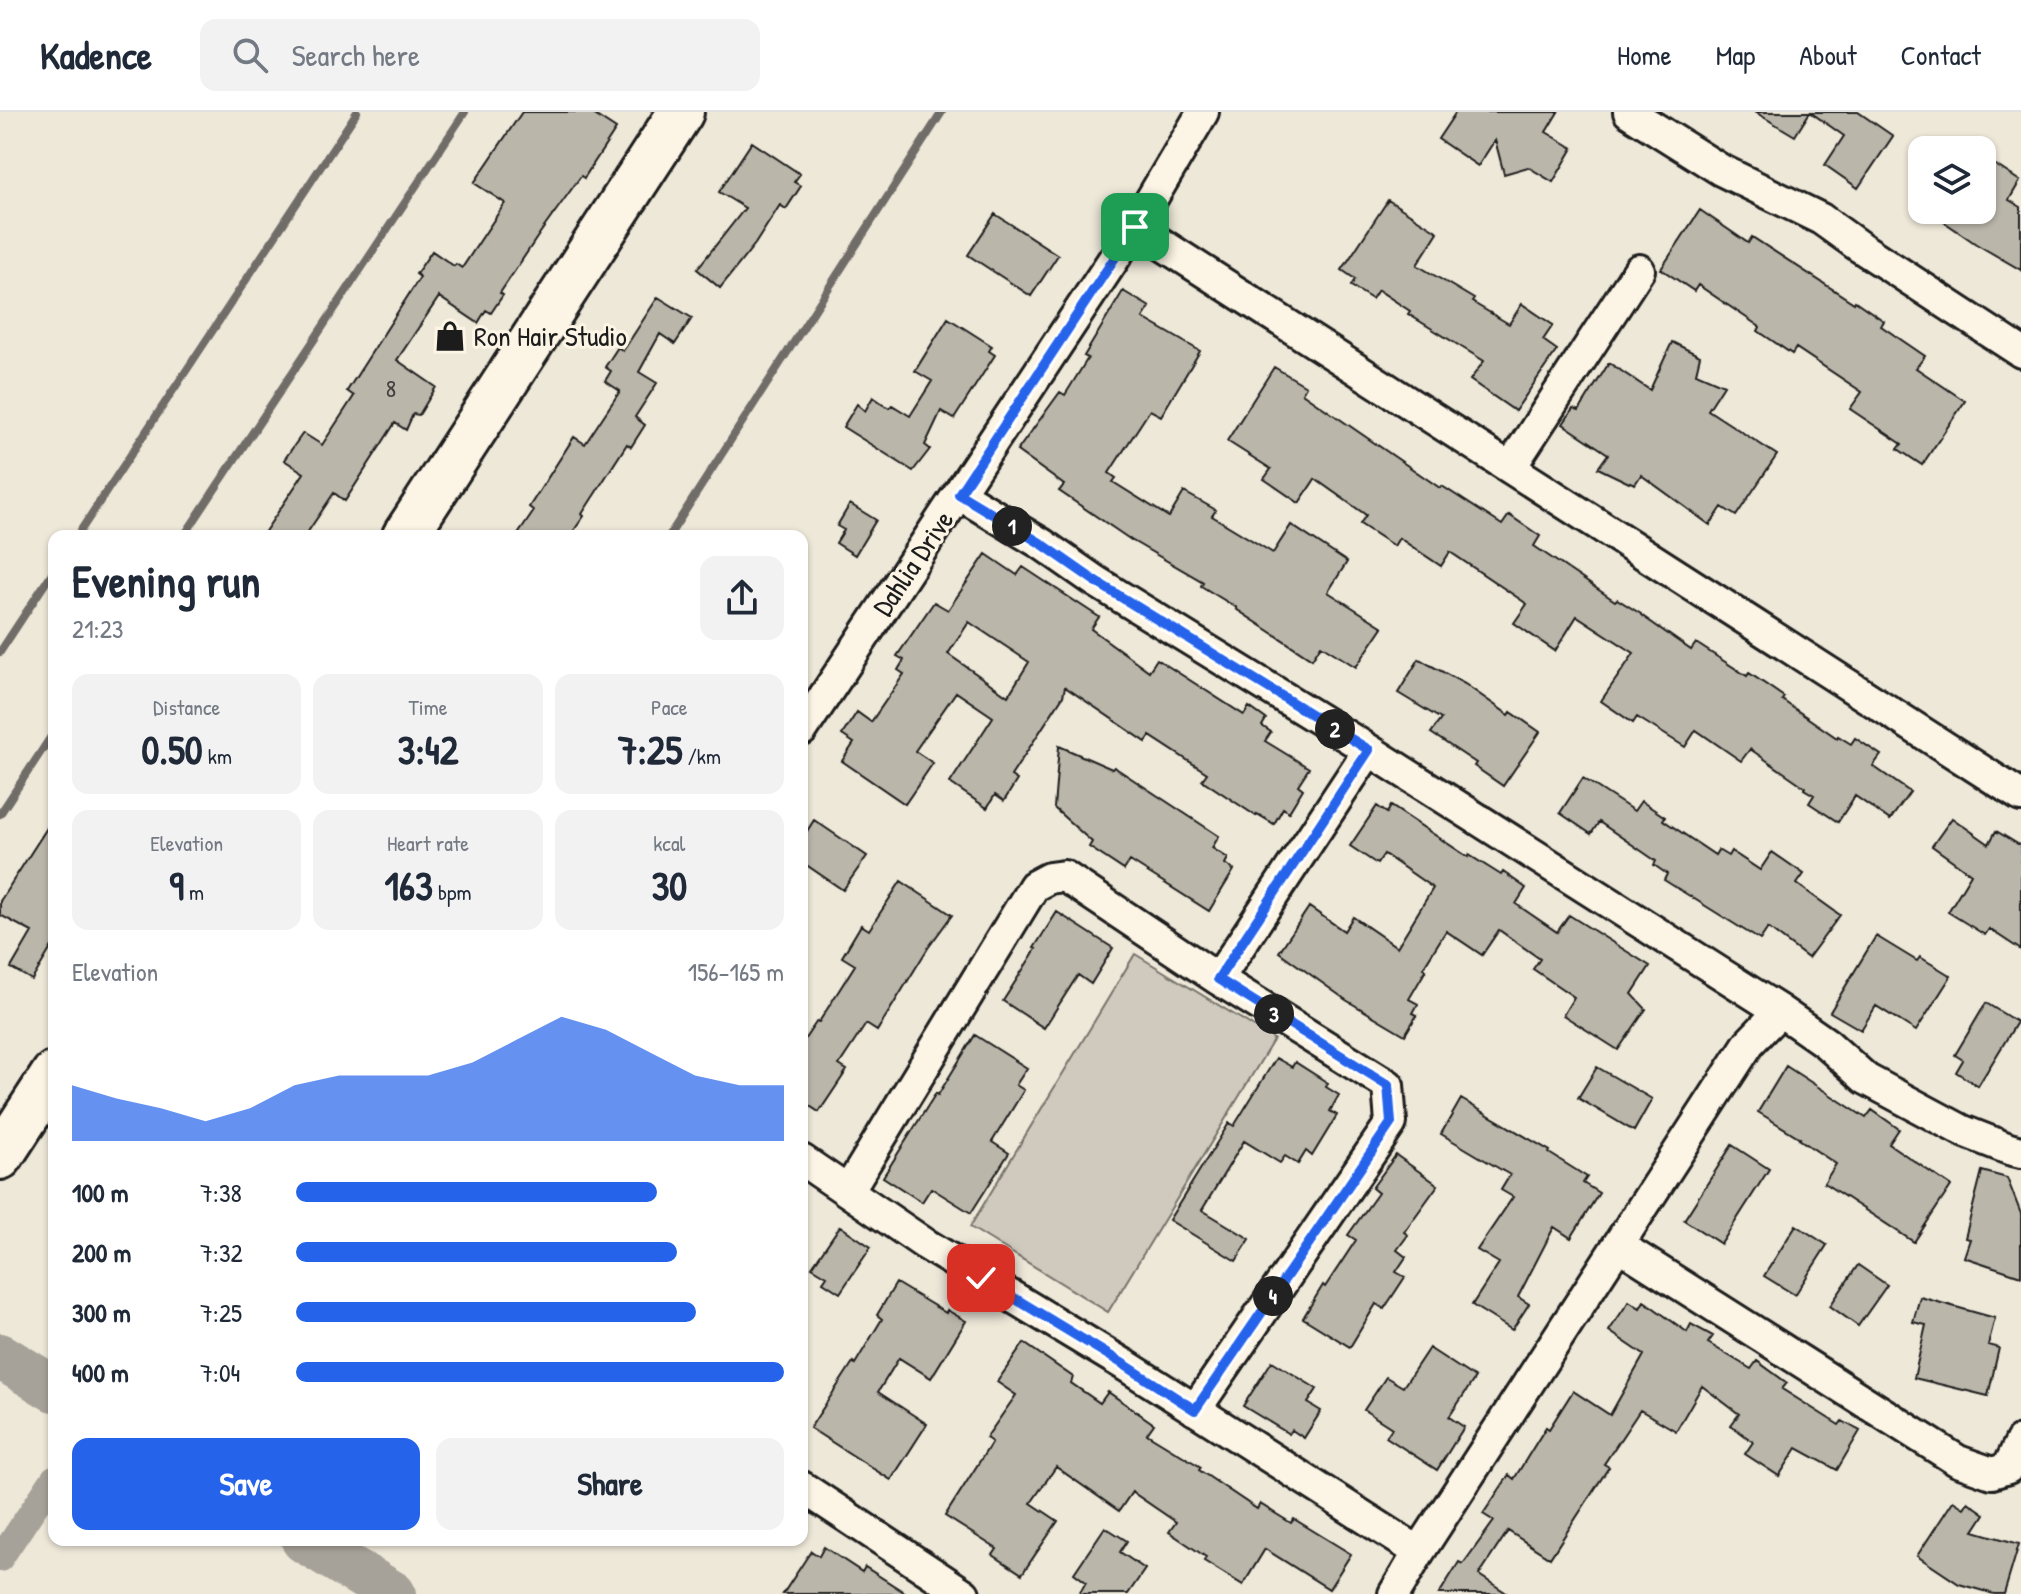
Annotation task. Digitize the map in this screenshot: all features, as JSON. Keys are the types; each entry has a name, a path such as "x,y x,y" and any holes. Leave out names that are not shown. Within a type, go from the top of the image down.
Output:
{"main road":[{"path":"409,530 681,112"},
{"path":"0,1157 48,1083"}],"street":[{"name":"Dahlia Drive","path":"808,721 1135,227 1203,112"},
{"path":"1629,112 1721,170 1821,219 2021,352"},
{"path":"1135,227 2021,796"},
{"path":"1510,468 1639,270"},
{"path":"959,494 1780,1011 1826,1043 1866,1079 1963,1131 2021,1152"},
{"path":"1218,979 1369,750"},
{"path":"848,1191 1034,886 1049,878 1064,876 1218,979 1388,1085 1391,1123 1195,1410"},
{"path":"1394,1594 1749,1043 1780,1011"},
{"path":"808,1164 925,1244 1125,1365 1419,1552"},
{"path":"1618,1245 1958,1461 1992,1473 2008,1468 2021,1441"},
{"path":"808,1491 964,1594"}],"shaded area":[{"path":"1135,954 1274,1039 1108,1312 970,1227"}],"building":[{"path":"522,112 590,112 616,129 584,178 581,176 540,233 500,293 503,295 491,313 486,310 478,323 439,297 397,360 436,387 419,415 413,414 406,430 395,423 345,501 334,493 309,530 266,530 304,473 284,460 303,433 322,445 354,396 347,391 420,277 416,274 432,251 462,268 505,203 474,183"},
{"path":"1456,112 1558,112 1546,132 1573,148 1553,182 1528,167 1504,174 1495,140 1478,166 1438,139"},
{"path":"1755,112 1810,112 1795,136"},
{"path":"1810,112 1858,112 1893,136 1858,188 1825,165 1844,136"},
{"path":"752,142 800,174 794,182 801,186 786,209 780,205 755,244 720,288 697,269 745,208 719,192"},
{"path":"1996,165 2020,181 2009,200 2021,207 2021,270 1947,224 1996,224"},
{"path":"1388,200 1438,232 1417,265 1509,324 1522,304 1553,325 1543,340 1557,350 1515,411 1470,380 1484,361 1408,314 1410,311 1378,290 1372,299 1351,286 1355,279 1342,270"},
{"path":"1700,210 1748,243 1752,237 1884,321 1881,326 1925,356 1916,368 1965,401 1922,465 1898,449 1902,444 1850,409 1862,392 1796,348 1792,354 1758,331 1760,327 1698,285 1694,291 1661,269"},
{"path":"995,214 1058,255 1031,296 968,255"},
{"path":"1123,291 1150,307 1143,318 1200,351 1161,416 1150,410 1109,473 1116,478 1113,482 1169,517 1184,492 1216,510 1212,516 1273,553 1291,525 1347,562 1328,592 1383,627 1356,667 1321,645 1312,659 1201,586 1203,582 1131,540 1059,491 1064,485 1017,451 1060,392 1065,395 1088,358 1084,356"},
{"path":"658,297 692,318 675,344 660,334 639,372 657,383 635,417 645,425 631,447 627,444 574,530 521,530 534,511 529,507 574,437 585,444 620,391 605,381 611,371 605,367 618,347 623,351"},
{"path":"948,318 992,346 989,351 995,355 954,419 941,411 925,445 930,449 913,471 843,427 857,404 865,411 873,397 889,408 892,405 910,416 932,381 915,371"},
{"path":"1672,342 1700,356 1696,373 1724,385 1708,410 1777,455 1736,516 1722,507 1710,525 1641,475 1635,484 1598,468 1608,454 1563,424 1573,409 1579,411 1609,363 1650,390"},
{"path":"1274,367 1306,386 1302,393 1440,488 1442,486 1502,525 1509,515 1540,536 1534,546 1615,601 1617,599 1641,614 1691,650 1696,643 1747,676 1749,673 1837,738 1851,744 1855,738 1881,755 1873,766 1910,792 1890,820 1855,796 1838,822 1809,803 1814,795 1805,787 1750,749 1741,761 1696,730 1685,747 1637,717 1633,723 1601,701 1634,653 1577,616 1555,651 1514,623 1527,604 1450,552 1441,566 1399,538 1394,546 1360,524 1366,515 1315,479 1299,503 1264,479 1271,469 1227,441"},
{"path":"850,504 876,520 855,555 836,543 844,530 837,526"},
{"path":"986,554 1017,575 1023,567 1099,617 1091,629 1149,671 1157,659 1244,715 1249,707 1266,719 1262,726 1271,732 1265,741 1309,768 1298,785 1303,789 1289,812 1283,808 1274,824 1256,816 1202,780 1207,773 1150,736 1146,742 1065,687 1063,696 1011,776 1017,780 1004,801 995,795 987,808 950,783 993,717 956,692 915,751 933,763 905,804 842,761 854,743 842,735 857,712 871,722 904,674 898,670 904,660 897,656 934,602 948,610","holes":["969,622 1029,662 1008,696 948,654"]},
{"path":"1419,659 1540,732 1503,786 1474,766 1476,763 1431,733 1441,719 1398,693"},
{"path":"1059,746 1112,769 1114,767 1219,836 1212,848 1228,858 1225,864 1234,870 1209,911 1130,861 1124,870 1089,847 1092,842 1054,808"},
{"path":"1583,778 1634,811 1641,801 1715,855 1718,850 1728,856 1731,851 1760,870 1772,852 1804,874 1797,884 1840,915 1808,958 1768,928 1760,940 1664,880 1667,874 1654,865 1656,861 1599,822 1591,834 1560,813"},
{"path":"1377,806 1387,813 1391,806 1468,857 1501,875 1503,872 1526,888 1516,904 1557,932 1569,915 1650,966 1632,994 1646,1009 1618,1050 1563,1015 1574,997 1533,969 1540,959 1499,930 1482,955 1446,931 1423,968 1426,970 1409,999 1418,1004 1413,1013 1417,1015 1405,1035 1346,1000 1279,952 1309,907 1344,931 1353,917 1397,947 1433,888 1384,854 1377,864 1350,846"},
{"path":"1952,818 1989,844 1996,831 2021,846 2021,950 1989,929 1985,935 1948,912 1971,874 1932,846"},
{"path":"814,820 867,856 843,890 808,866 808,830"},
{"path":"48,826 48,953 32,980 11,968 32,932 0,915 0,901"},
{"path":"901,881 952,915 877,1031 866,1024 839,1065 847,1070 819,1112 808,1105 808,1034 855,965 842,957 861,925 869,930"},
{"path":"1057,912 1113,948 1091,984 1078,975 1044,1028 1003,1001"},
{"path":"1876,936 1917,961 1920,957 1951,976 1916,1031 1876,1006 1861,1030 1830,1012"},
{"path":"1986,1003 2017,1022 1978,1086 1956,1072 1963,1060 1955,1055"},
{"path":"975,1035 1027,1068 1016,1085 1024,1090 992,1142 1009,1153 971,1213 931,1188 922,1202 883,1177"},
{"path":"1276,1058 1292,1067 1295,1062 1328,1083 1326,1087 1339,1095 1330,1111 1337,1115 1312,1156 1306,1151 1298,1164 1285,1156 1280,1163 1244,1141 1202,1210 1250,1239 1236,1261 1169,1220 1229,1123 1234,1126"},
{"path":"1786,1066 1866,1118 1872,1110 1899,1129 1889,1144 1951,1186 1914,1242 1824,1183 1836,1164 1758,1112"},
{"path":"1597,1067 1652,1099 1634,1131 1578,1098"},
{"path":"1461,1099 1550,1151 1587,1177 1583,1183 1599,1193 1571,1238 1554,1227 1518,1297 1529,1304 1512,1330 1472,1305 1499,1263 1477,1250 1513,1197 1501,1190 1510,1175 1441,1134"},
{"path":"1732,1145 1769,1169 1721,1244 1684,1220"},
{"path":"1396,1155 1438,1185 1404,1232 1408,1235 1397,1250 1406,1257 1396,1272 1405,1277 1384,1309 1376,1304 1350,1347 1303,1318 1356,1240 1348,1235 1378,1193 1372,1188"},
{"path":"1982,1171 2007,1178 2021,1214 2021,1276 1964,1257 1970,1239 1965,1238"},
{"path":"1796,1225 1827,1245 1795,1295 1764,1276"},
{"path":"840,1226 871,1247 840,1293 823,1282 827,1276 812,1267"},
{"path":"1858,1265 1887,1285 1858,1326 1830,1306"},
{"path":"896,1283 946,1313 947,1310 966,1321 931,1378 899,1358 878,1392 927,1424 891,1480 810,1428 882,1319 877,1315"},
{"path":"1920,1297 1995,1318 1988,1345 1999,1348 1988,1396 1914,1378 1926,1325 1913,1322"},
{"path":"1629,1301 1640,1308 1644,1301 1687,1332 1691,1324 1713,1336 1708,1343 1751,1369 1757,1361 1787,1383 1782,1389 1839,1425 1842,1421 1860,1431 1837,1470 1797,1448 1779,1476 1745,1454 1753,1442 1731,1425 1739,1414 1702,1386 1676,1431 1640,1410 1604,1464 1609,1467 1550,1558 1508,1531 1479,1575 1508,1594 1439,1594 1459,1562 1463,1564 1494,1521 1483,1514 1509,1475 1514,1479 1573,1391 1610,1415 1644,1355 1609,1331"},
{"path":"1024,1343 1073,1377 1071,1383 1100,1403 1108,1392 1154,1424 1147,1434 1201,1467 1199,1470 1257,1509 1260,1504 1291,1523 1294,1519 1351,1554 1329,1589 1265,1549 1243,1585 1204,1561 1206,1557 1169,1532 1176,1522 1132,1492 1119,1511 1056,1467 1031,1503 1058,1521 1022,1574 993,1555 997,1549 945,1516 992,1442 986,1438 1016,1395 997,1382"},
{"path":"1429,1348 1475,1378 1449,1417 1464,1427 1437,1470 1386,1437 1392,1428 1364,1410 1386,1377 1403,1387"},
{"path":"1272,1361 1317,1389 1308,1403 1321,1411 1304,1438 1292,1430 1289,1434 1243,1406"},
{"path":"1953,1501 1964,1508 1968,1502 1985,1514 1974,1531 2019,1544 2004,1594 1959,1584 1917,1556"},
{"path":"1105,1527 1127,1541 1120,1552 1145,1569 1128,1594 1079,1594 1086,1582 1074,1573"},
{"path":"824,1547 862,1572 865,1567 907,1594 783,1594 811,1551 819,1556"}],"waterway":[{"path":"81,530 357,112"},
{"path":"188,530 465,112"},
{"path":"673,530 942,112"},
{"path":"0,652 48,579"},
{"path":"0,814 48,741"},
{"path":"0,1356 48,1385"},
{"path":"0,1559 48,1487"},
{"path":"314,1546 393,1594"}],"place":[{"name":"Ron Hair Studio","path":"450,336"}],"route":[{"path":"981,1278 1195,1410 1391,1123 1388,1085 1218,979 1369,750 959,494 1135,227"}]}
